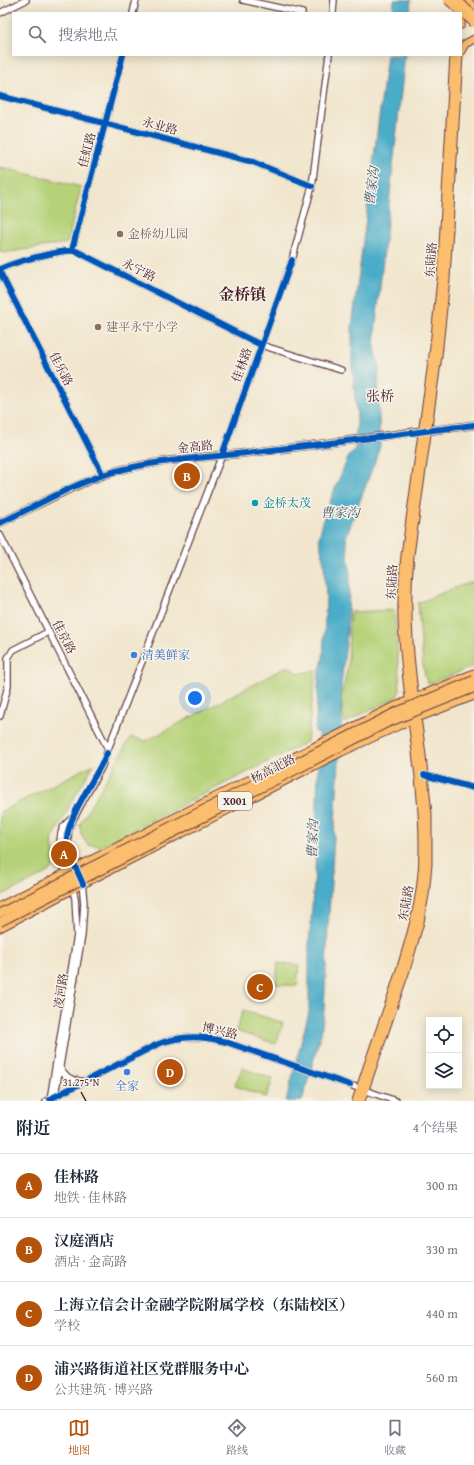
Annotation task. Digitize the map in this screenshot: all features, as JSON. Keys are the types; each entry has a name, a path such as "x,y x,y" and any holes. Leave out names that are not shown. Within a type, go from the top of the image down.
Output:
{"highway":[{"path":"448,0 458,12"},
{"path":"458,0 474,15"},
{"name":"杨高北路","path":"0,914 396,712 474,680"},
{"name":"杨高北路","path":"0,922 387,723 474,688"}],"main road":[{"path":"444,0 457,12"},
{"path":"458,0 461,12"},
{"path":"463,0 462,17 474,27"},
{"path":"467,0 474,7"},
{"path":"462,49 468,42 474,39"},
{"name":"东陆路","path":"356,1101 362,1090 412,949 424,904 428,865 429,838 424,775 412,699 408,637 408,588 410,555 441,279 454,56"},
{"name":"东陆路","path":"425,431 438,356 446,279 459,56"},
{"name":"金高路","path":"0,523 103,475 136,467 176,459 254,452 474,425"},
{"name":"杨高北路","path":"0,906 412,699 474,673"},
{"name":"杨高北路","path":"0,928 342,752 415,719 474,696"},
{"name":"东陆路","path":"361,1101 362,1090 415,921 420,894 423,864 423,826 415,719"}],"street":[{"path":"0,13 26,0"},
{"path":"133,12 136,0"},
{"path":"243,0 297,12"},
{"path":"333,12 334,0"},
{"name":"佳虹路","path":"72,250 123,56"},
{"name":"佳林路","path":"83,884 76,868 67,833 73,818 102,766 108,751 222,455 292,260 312,186 329,56"},
{"name":"永业路","path":"0,96 253,162 312,186"},
{"path":"0,271 14,263 72,250"},
{"name":"永宁路","path":"72,250 80,252 261,345 341,370"},
{"name":"佳乐路","path":"0,271 103,475"},
{"name":"佳京路","path":"0,535 108,751"},
{"name":"佳京路","path":"0,542 108,751"},
{"path":"0,716 8,686 8,658 13,650 46,633"},
{"path":"424,775 474,788"},
{"name":"佳林路","path":"73,818 64,826 61,839 61,855 73,890"},
{"name":"凌河路","path":"51,1100 60,1068 82,935 84,903 83,884"},
{"name":"凌河路","path":"51,1100 77,934 75,898 73,890"},
{"name":"博兴路","path":"51,1100 84,1081 156,1045 184,1037 203,1037 220,1040 396,1101"},
{"path":"60,1068 69,1079 76,1082 84,1081"}],"green space":[{"path":"0,167 81,187 67,243 3,253 0,252"},
{"path":"474,581 474,666 432,683 427,683 423,666 418,603"},
{"path":"394,610 400,689 397,697 344,723 341,700 348,665 350,612"},
{"path":"288,666 299,674 316,670 307,742 101,846 88,845 81,835 80,824 131,737 146,741"},
{"path":"94,764 72,801 52,840 55,866 46,874 0,896 0,812"},
{"path":"278,963 299,965 297,986 276,984"},
{"path":"243,1010 283,1023 276,1044 236,1031"},
{"path":"242,1068 273,1079 266,1097 235,1086"}],"water":[{"path":"394,0 411,0 410,12 393,12"},
{"name":"曹家沟","path":"387,56 405,56 374,343 379,365 378,389 380,446 346,537 350,574 347,635 341,685 342,717 324,1011 321,1034 302,1101 286,1101 309,1012 309,945 315,870 319,734 315,731 319,673 323,659 326,597 324,564 319,538 325,513 349,455 355,449 357,417 352,366 352,327"}],"cycle path":[{"path":"72,250 123,56"},
{"path":"0,96 253,162 312,186"},
{"path":"0,269 38,257 60,252 76,251 261,345"},
{"path":"222,455 292,260"},
{"path":"0,272 103,475"},
{"path":"0,523 84,482 113,472 148,464 309,446 474,425"},
{"path":"83,884 70,852 67,841 68,832 76,810 107,753"},
{"path":"424,775 474,788"},
{"path":"50,1099 156,1045 173,1039 191,1037 208,1038 226,1042 350,1085"}],"place":[{"name":"金桥幼儿园","path":"120,234"},
{"name":"建平永宁小学","path":"98,327"},
{"name":"汉庭酒店","path":"187,476"},
{"name":"金桥太茂","path":"255,503"},
{"name":"清美鲜家","path":"134,655"},
{"name":"佳林路","path":"64,854"},
{"name":"上海立信会计金融学院附属学校（东陆校区）","path":"260,987"},
{"name":"全家","path":"127,1072"},
{"name":"浦兴路街道社区党群服务中心","path":"170,1072"}],"district":[{"name":"金桥镇","path":"242,294"},
{"name":"张桥","path":"380,396"}]}
